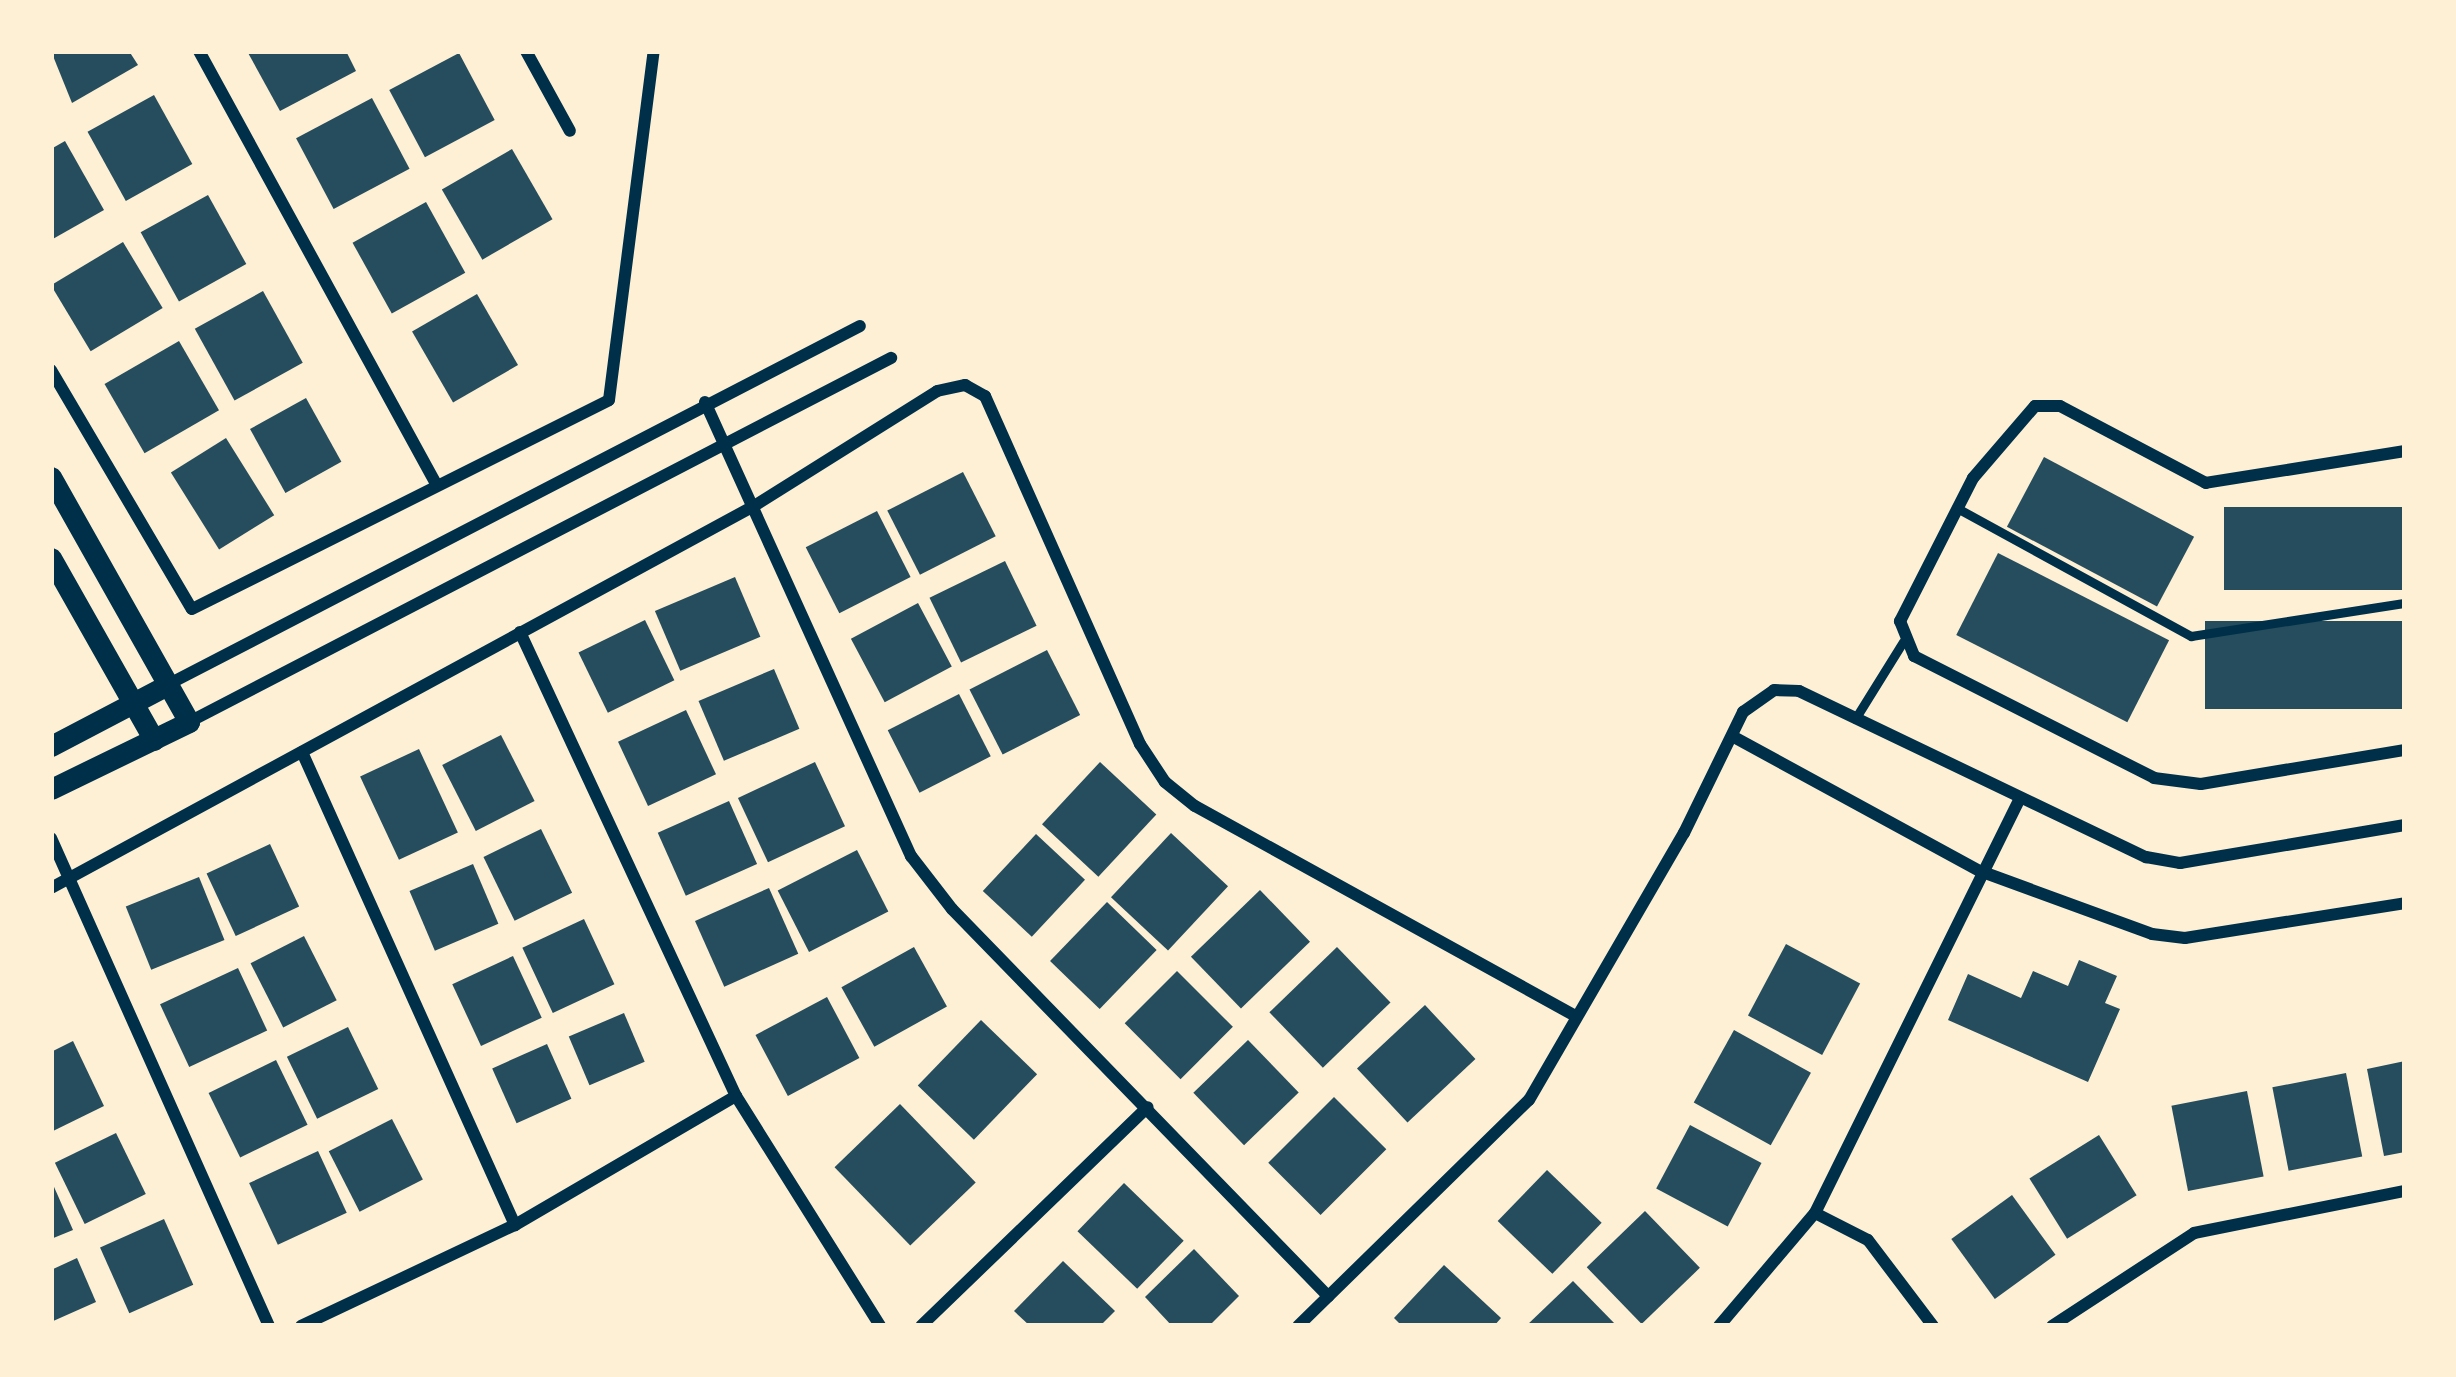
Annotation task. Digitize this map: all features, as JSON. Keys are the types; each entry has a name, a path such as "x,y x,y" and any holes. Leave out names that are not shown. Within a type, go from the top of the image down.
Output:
{"street":[{"path":"199,51 437,484"},
{"path":"526,51 570,131"},
{"path":"51,370 192,609 609,400 654,51"},
{"path":"51,746 705,402 860,326"},
{"path":"51,789 891,358"},
{"path":"51,888 754,506 938,391 965,385 985,396 1140,744 1165,782 1195,806 1574,1016"},
{"path":"705,402 911,856 952,909 1328,1296"},
{"path":"2405,451 2206,483 2060,406 2035,406 2023,411 1957,508 1904,610 1903,642 1940,670 2154,778 2200,784 2405,750"},
{"path":"51,477 189,722"},
{"path":"51,558 154,740"},
{"path":"520,632 736,1096 880,1326"},
{"path":"1298,1326 1529,1100 1684,833 1743,712 1774,690 1799,691 2018,802 2146,857 2180,863 2405,825"},
{"path":"1732,736 1980,872 2152,934 2186,938 2405,903"},
{"path":"302,752 515,1226"},
{"path":"1719,1326 1815,1213 2018,802"},
{"path":"51,838 269,1326"},
{"path":"301,1326 515,1226 736,1096"},
{"path":"921,1326 1148,1107"},
{"path":"2052,1326 2194,1233 2405,1191"},
{"path":"1815,1213 1868,1240 1933,1326"}],"lane":[{"path":"1957,508 2191,636 2405,603"},
{"path":"1854,719 1903,642"}],"building":[{"path":"51,51 129,51 138,65 72,103"},
{"path":"247,51 346,51 356,71 280,111"},
{"path":"459,53 495,120 425,157 389,90"},
{"path":"154,95 192,164 126,201 88,132"},
{"path":"372,98 410,169 334,209 296,138"},
{"path":"65,141 104,210 51,240 51,149"},
{"path":"512,149 552,219 482,260 442,190"},
{"path":"208,195 246,264 179,301 141,232"},
{"path":"426,202 465,273 392,314 353,243"},
{"path":"123,242 163,308 91,351 51,285"},
{"path":"263,291 303,363 235,401 195,329"},
{"path":"477,294 518,365 453,403 412,332"},
{"path":"179,341 219,410 145,453 105,384"},
{"path":"306,398 341,462 285,493 250,429"},
{"path":"226,438 274,515 219,550 171,472"},
{"path":"2044,457 2194,537 2157,607 2007,527"},
{"path":"963,472 996,536 920,575 887,511"},
{"path":"2224,507 2405,507 2405,590 2224,590"},
{"path":"877,511 911,577 839,613 806,547"},
{"path":"1998,553 2169,640 2127,722 1956,635"},
{"path":"1005,561 1037,626 961,663 930,598"},
{"path":"735,577 760,637 680,671 655,611"},
{"path":"918,603 952,667 885,702 851,639"},
{"path":"645,620 674,680 608,713 578,652"},
{"path":"2205,621 2405,621 2405,709 2205,709"},
{"path":"1047,650 1080,715 1003,755 969,689"},
{"path":"774,669 799,729 724,761 699,701"},
{"path":"959,694 991,756 919,793 888,730"},
{"path":"686,710 716,774 648,806 618,742"},
{"path":"501,735 535,801 476,831 442,765"},
{"path":"419,749 458,832 399,860 360,776"},
{"path":"815,762 845,826 768,862 738,798"},
{"path":"1100,762 1156,815 1098,877 1042,824"},
{"path":"729,801 757,864 686,896 658,833"},
{"path":"541,829 572,893 515,921 483,857"},
{"path":"1171,833 1228,886 1168,951 1111,897"},
{"path":"1036,834 1085,880 1032,937 983,891"},
{"path":"270,844 299,907 236,936 207,874"},
{"path":"857,850 888,911 809,952 778,890"},
{"path":"473,864 498,924 435,951 409,891"},
{"path":"199,877 224,940 151,970 126,907"},
{"path":"769,888 798,954 724,987 695,921"},
{"path":"1260,890 1310,942 1241,1008 1191,957"},
{"path":"1107,902 1157,950 1100,1009 1050,961"},
{"path":"584,919 614,984 553,1013 522,948"},
{"path":"304,936 337,1000 283,1027 251,963"},
{"path":"1786,944 1860,983 1822,1055 1748,1016"},
{"path":"914,947 947,1006 874,1047 841,987"},
{"path":"1337,947 1390,1002 1323,1068 1269,1012"},
{"path":"513,956 542,1018 481,1046 452,984"},
{"path":"2079,960 2117,976 2105,1003 2120,1009 2088,1082 1948,1020 1968,974 2021,998 2033,971 2068,986"},
{"path":"238,968 267,1031 189,1067 160,1004"},
{"path":"1177,971 1233,1027 1181,1079 1125,1023"},
{"path":"827,997 859,1058 788,1096 755,1035"},
{"path":"1425,1005 1475,1059 1407,1123 1357,1068"},
{"path":"624,1013 645,1062 589,1085 569,1036"},
{"path":"981,1020 1037,1074 974,1140 918,1085"},
{"path":"348,1027 378,1089 317,1119 287,1057"},
{"path":"1734,1030 1811,1073 1771,1145 1694,1103"},
{"path":"1248,1040 1299,1093 1244,1145 1193,1093"},
{"path":"73,1041 104,1106 51,1132 51,1052"},
{"path":"547,1044 571,1099 517,1123 492,1068"},
{"path":"276,1060 308,1125 240,1158 209,1093"},
{"path":"2405,1061 2405,1152 2384,1156 2367,1069"},
{"path":"2346,1073 2362,1156 2289,1171 2272,1087"},
{"path":"2247,1091 2264,1176 2188,1191 2171,1106"},
{"path":"1334,1097 1386,1149 1321,1215 1268,1163"},
{"path":"900,1104 976,1182 910,1246 835,1167"},
{"path":"392,1119 423,1180 360,1212 329,1151"},
{"path":"1690,1125 1762,1163 1728,1227 1656,1189"},
{"path":"116,1133 146,1194 85,1224 55,1163"},
{"path":"2099,1135 2137,1195 2067,1239 2029,1178"},
{"path":"318,1151 347,1213 278,1245 249,1183"},
{"path":"1547,1170 1602,1223 1552,1274 1498,1221"},
{"path":"51,1180 73,1230 51,1239"},
{"path":"1124,1183 1184,1241 1137,1289 1077,1231"},
{"path":"2012,1195 2055,1255 1995,1299 1951,1239"},
{"path":"1645,1211 1700,1268 1642,1324 1587,1267"},
{"path":"164,1219 193,1285 129,1313 100,1247"},
{"path":"1194,1249 1239,1296 1209,1326 1172,1326 1145,1297"},
{"path":"77,1258 96,1302 51,1322 51,1270"},
{"path":"1063,1261 1115,1311 1100,1326 1030,1326 1014,1311"},
{"path":"1444,1265 1501,1318 1494,1326 1402,1326 1394,1318"},
{"path":"1573,1281 1617,1326 1526,1326"}]}
